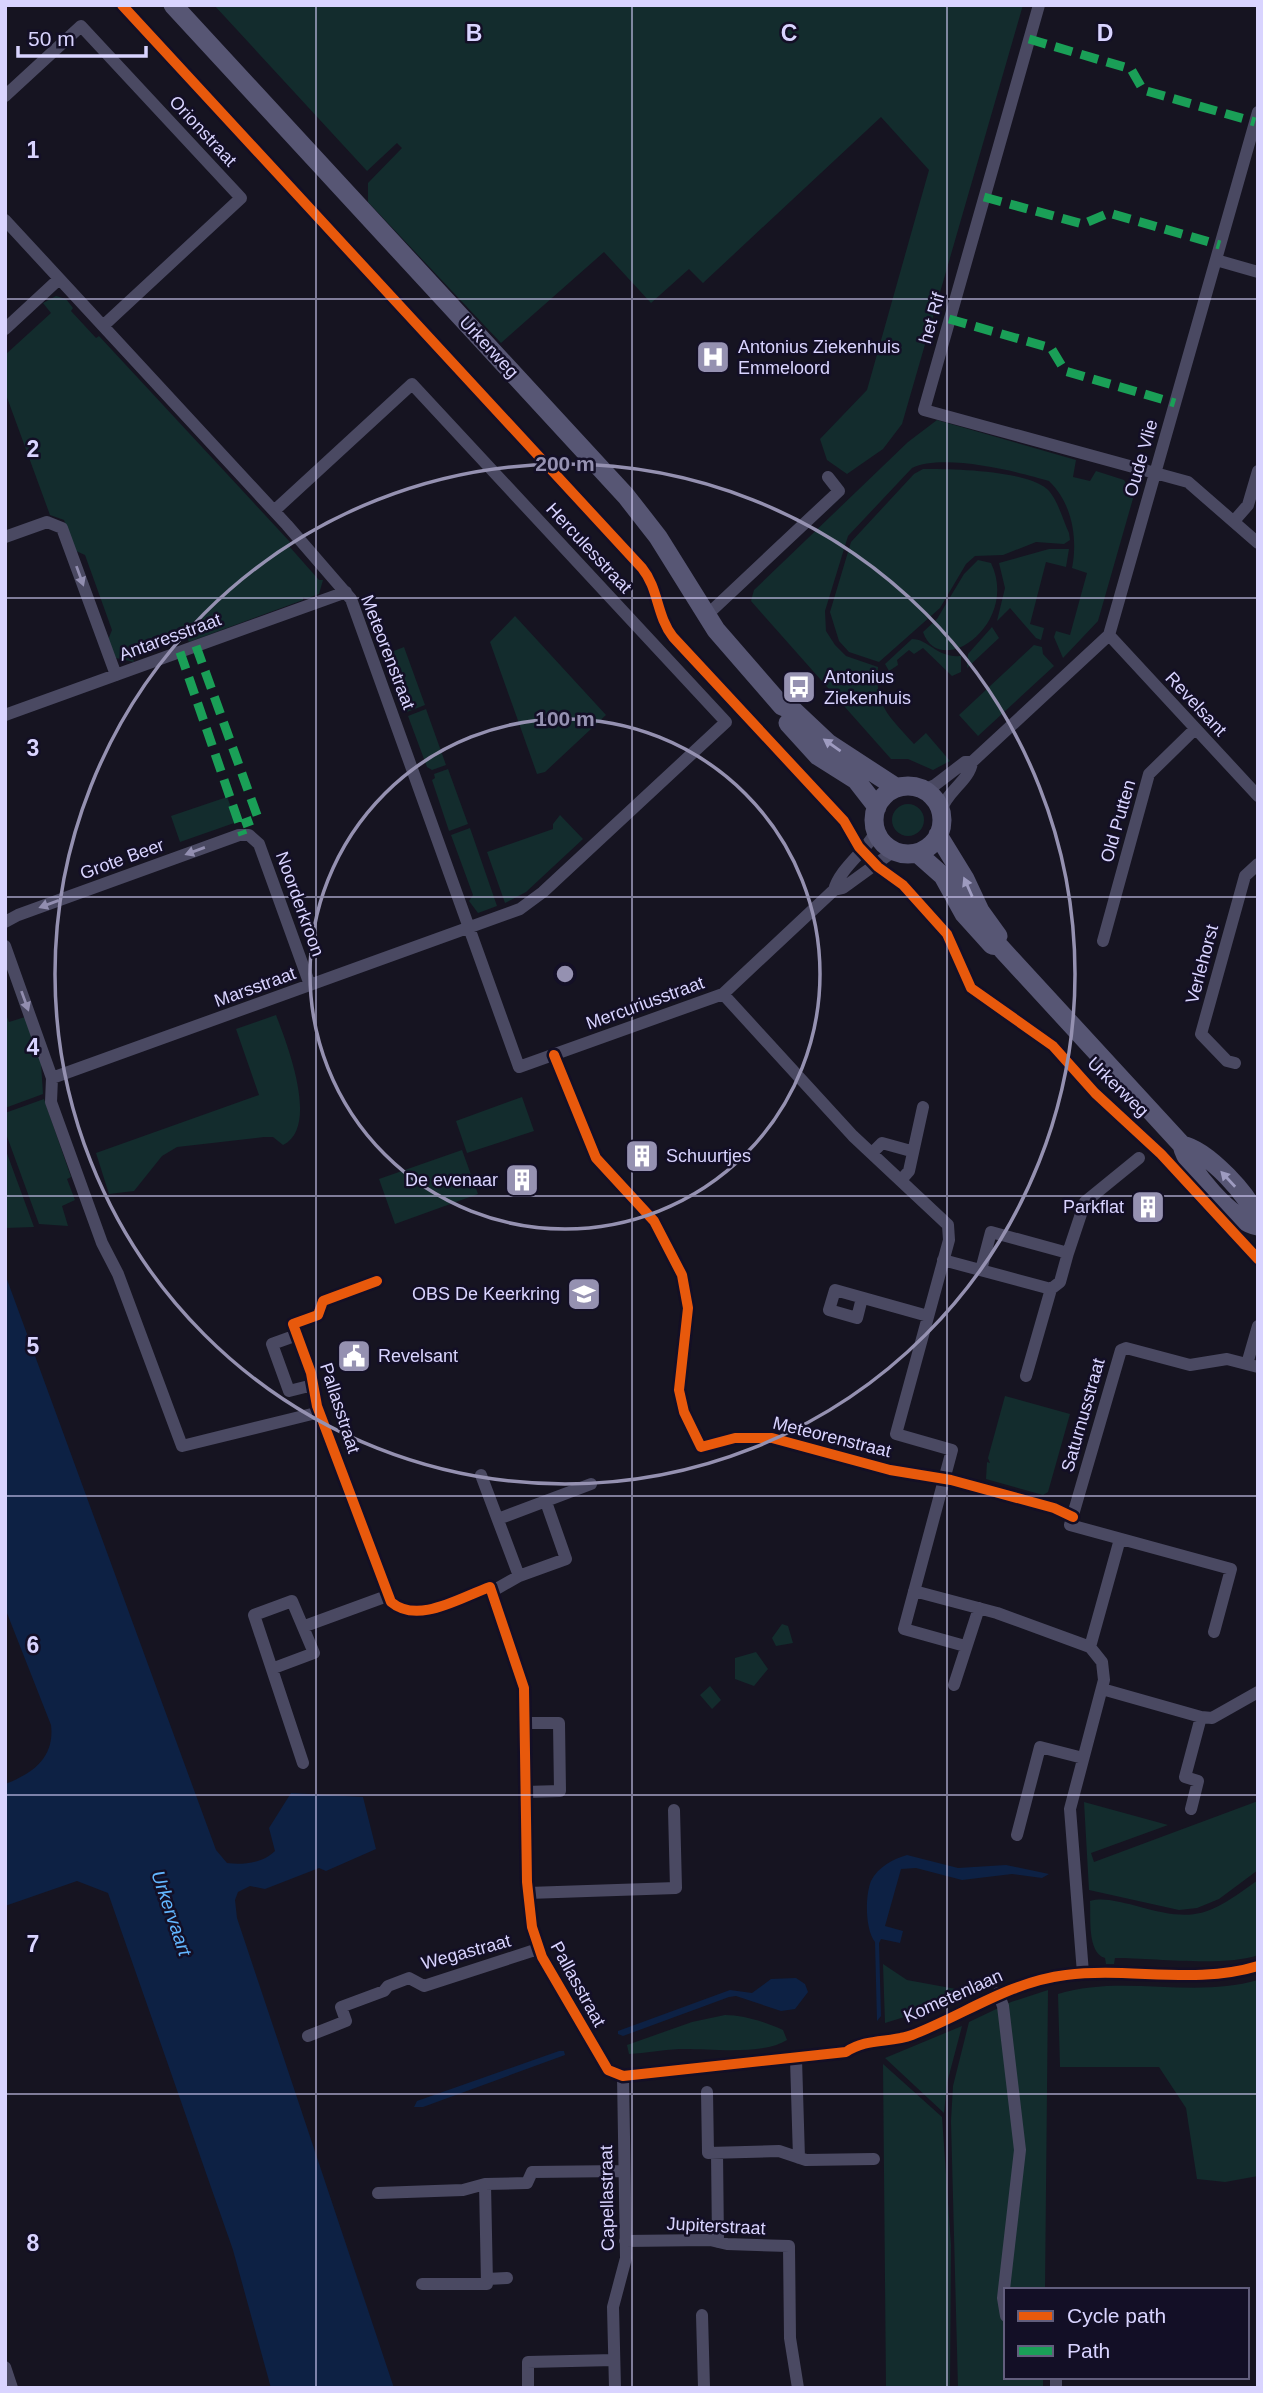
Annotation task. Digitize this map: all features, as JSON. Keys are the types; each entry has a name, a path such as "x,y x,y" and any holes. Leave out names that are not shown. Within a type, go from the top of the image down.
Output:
{"main road":[{"name":"Urkerweg","path":"173,5 626,496 658,537 707,615 738,657 782,706 794,711 828,743 897,788"},
{"name":"Urkerweg","path":"782,706 785,720 813,751 853,777 877,807"},
{"path":"910,786 923,790 934,799 941,811 938,835 929,846 917,853 894,851 883,843 876,832 877,807 885,796 897,788 910,786"},
{"name":"Urkerweg","path":"938,835 965,878 979,911 1000,938 999,946"},
{"name":"Urkerweg","path":"917,853 943,876 970,922 992,945 999,946 1182,1145 1197,1175 1228,1208 1250,1225 1258,1224"}],"street":[{"name":"het Rif","path":"1038,5 924,410 1154,474"},
{"name":"Orionstraat","path":"5,96 81,26 241,198 103,326"},
{"name":"Oude Vlie","path":"1109,635 1258,112"},
{"name":"Meteorenstraat","path":"5,220 346,592 360,620 519,1067 554,1055"},
{"path":"1216,260 1258,272"},
{"path":"5,329 59,279"},
{"name":"Herculesstraat","path":"274,511 412,384 726,722 538,897 514,912 469,929"},
{"path":"1234,521 1248,505 1258,471"},
{"path":"1154,474 1192,484 1258,543"},
{"path":"707,615 839,491 828,477"},
{"path":"5,537 47,523 58,525 64,533 116,675"},
{"name":"Antaresstraat","path":"5,715 346,592"},
{"path":"941,811 947,795 971,769 972,762 1109,635"},
{"name":"Revelsant","path":"1109,635 1258,796"},
{"name":"Old Putten","path":"1102,941 1149,774 1195,729"},
{"path":"923,790 965,762 972,762"},
{"name":"Mercuriusstraat","path":"834,890 836,881 863,852 876,832"},
{"name":"Grote Beer","path":"5,922 239,835 253,837"},
{"name":"Noorderkroon","path":"253,837 261,850 310,985"},
{"name":"Mercuriusstraat","path":"554,1055 723,994 834,890 843,888 894,851"},
{"name":"Verlehorst","path":"1236,1063 1227,1061 1201,1034 1245,876 1258,863"},
{"name":"Marsstraat","path":"52,1078 469,929"},
{"path":"5,946 52,1078"},
{"path":"723,994 872,1153 948,1225 949,1240 896,1434 952,1450 904,1629 965,1646"},
{"name":"Pallasstraat","path":"52,1078 51,1102 102,1243 118,1274 182,1446 320,1412"},
{"path":"901,1180 909,1171 911,1151 923,1107"},
{"path":"872,1153 882,1143 911,1151"},
{"path":"1026,1376 1051,1289 1060,1282 1085,1202 1139,1158"},
{"path":"981,1270 991,1232 1068,1253"},
{"path":"943,1259 1051,1289"},
{"name":"Pallasstraat","path":"377,1281 323,1301 318,1315 293,1324 320,1412 387,1596"},
{"path":"862,1298 928,1316"},
{"name":"Saturnusstraat","path":"1214,1632 1231,1569 1070,1525 1119,1351 1126,1348 1193,1366 1227,1360 1252,1366 1258,1326"},
{"name":"Pallasstraat","path":"297,1335 272,1344 289,1391 313,1385"},
{"path":"481,1475 519,1576"},
{"path":"498,1519 591,1485"},
{"path":"305,1626 387,1596 396,1607 411,1613 490,1587 491,1592 519,1576 566,1559 546,1502"},
{"path":"1090,1647 1120,1539"},
{"path":"914,1591 979,1608 1090,1647 1103,1666 1102,1689 1070,1809 1083,1973"},
{"name":"Pallasstraat","path":"491,1592 523,1679 530,1921 538,1949 603,2064 612,2073 623,2076"},
{"path":"274,1668 314,1653 305,1626 300,1621 292,1601 254,1615 274,1668 272,1676 303,1763"},
{"path":"954,1685 979,1608"},
{"path":"1102,1689 1212,1718 1258,1692"},
{"path":"1191,1809 1198,1781 1185,1777 1202,1717"},
{"path":"524,1723 559,1723 561,1775 560,1791 525,1792"},
{"path":"1017,1835 1040,1747 1083,1758"},
{"path":"528,1893 676,1888 674,1810"},
{"name":"Wegastraat","path":"308,2036 346,2021 341,2007 384,1991 388,1986 409,1978 424,1986 538,1949"},
{"name":"Kometenlaan","path":"623,2076 846,2052 856,2045 909,2035 998,1993 1034,1981 1083,1973 1224,1973 1258,1966"},
{"path":"998,1993 1003,2006 1020,2150 1004,2288"},
{"path":"796,2059 799,2158"},
{"name":"Capellastraat","path":"615,2388 613,2306 626,2258 623,2076"},
{"path":"707,2092 708,2153 779,2151 799,2158 874,2159"},
{"path":"718,2153 718,2242"},
{"path":"378,2193 463,2190 485,2184 527,2183 532,2172 624,2171"},
{"path":"422,2284 487,2284 485,2184"},
{"name":"Jupiterstraat","path":"625,2241 789,2246 790,2338 798,2388"},
{"path":"487,2279 507,2278"},
{"path":"702,2315 704,2388"},
{"path":"528,2388 528,2362 614,2360"},
{"path":"5,2367 12,2388"}],"green space":[{"path":"214,5 1023,5 902,424 883,449 847,474 827,460 820,439 867,390 929,170 881,117 703,283 689,269 651,303 604,252 501,343 368,202 368,183 402,148 397,143 367,171"},
{"path":"56,296 66,299 73,308 71,311 96,338 99,336 290,542 288,545 319,580 323,580 319,594 306,599 303,597 303,600 189,642 184,631 130,650 134,662 116,658 108,640 112,630 85,555 76,551 64,520 50,515 5,392 5,355 51,313 43,303"},
{"path":"937,420 1076,460 1073,477 1090,481 1096,471 1124,480 1134,495 1098,621 1063,658 1054,637 1056,631 1070,635 1087,573 1072,568 1074,545 1068,510 1049,481 980,465 942,462 925,464 912,468 848,536 825,611 826,631 846,656 878,667 877,680 881,701 891,718 914,744 926,733 950,761 933,770 908,759 891,759 751,601 754,590 908,442"},
{"path":"923,469 1006,474 1036,483 1047,489 1054,498 1070,540 1064,544 1036,542 1003,555 975,556 966,564 940,608 879,662 849,652 839,641 830,612 851,542 914,474"},
{"path":"1049,549 1069,549 1066,567 1046,562 1030,624 1044,628 1041,640 1036,638 1010,608 997,621 1005,588 999,563"},
{"path":"978,560 991,563 997,585 995,606 987,624 960,648 945,650 932,646 923,632 937,619 964,574"},
{"path":"515,616 606,715 545,772 537,774 490,642"},
{"path":"992,627 999,638 967,668 968,654"},
{"path":"912,639 939,652 961,656 961,672 952,676 923,648 914,654 909,650 897,660 898,665 889,671 885,664"},
{"path":"1034,645 1042,647 1043,654 1054,666 978,736 959,715"},
{"path":"404,647 425,705 407,712 390,666 384,663 381,656"},
{"path":"426,709 446,765 432,770 427,767 408,716"},
{"path":"448,769 468,824 449,831 432,780 435,778 434,774"},
{"path":"227,797 237,822 180,842 171,816"},
{"path":"908,804 919,809 924,820 919,831 908,836 897,831 892,820 897,809"},
{"path":"560,815 583,839 526,892 505,903 487,852 553,829 553,824"},
{"path":"470,828 497,906 478,913 469,901 473,895 451,835"},
{"path":"5,1012 9,1022 25,1017 41,1063 43,1094 5,1108"},
{"path":"276,1015 298,1084 299,1121 294,1135 283,1145 273,1137 264,1137 177,1147 162,1156 134,1191 109,1194 96,1153 259,1095 236,1029"},
{"path":"522,1097 534,1131 467,1153 456,1121"},
{"path":"44,1099 71,1177 67,1179 75,1200 62,1206 68,1226 39,1224 5,1131 5,1113"},
{"path":"5,1148 34,1227 5,1228"},
{"path":"462,1150 478,1194 395,1224 379,1179"},
{"path":"1005,1396 1070,1414 1048,1492 1043,1495 986,1479 987,1462 990,1463 988,1458"},
{"path":"782,1624 788,1626 793,1643 776,1646 772,1638"},
{"path":"756,1652 768,1669 754,1686 735,1679 735,1658"},
{"path":"710,1686 721,1700 712,1709 700,1695"},
{"path":"1258,1801 1258,1870 1219,1899 1197,1908 1179,1910 1089,1890 1084,1802 1168,1825 1091,1853 1094,1862"},
{"path":"1258,1880 1258,1955 1227,1961 1115,1958 1114,1964 1106,1964 1105,1958 1095,1949 1091,1934 1090,1901 1112,1900 1154,1911 1187,1915 1213,1909"},
{"path":"883,1964 907,1980 956,1989 958,1997 956,2001 885,2023"},
{"path":"1258,1980 1258,2176 1225,2182 1197,2179 1186,2108 1159,2067 1060,2067 1058,1994 1107,1986 1183,1988 1233,1985"},
{"path":"1048,1990 1045,2288 1004,2288 1004,2379 1043,2379 1043,2388 958,2388 951,2121 953,2086 969,2022 1011,2002"},
{"path":"725,2015 747,2018 776,2027 783,2030 787,2040 749,2050 679,2049 629,2054 627,2045 692,2022"},
{"path":"962,2026 947,2083 944,2113 885,2058"},
{"path":"883,2064 942,2117 951,2245 950,2388 886,2388"}],"water":[{"name":"Urkervaart","path":"5,1274 216,1850 227,1863 252,1862 270,1855 275,1851 269,1828 291,1793 363,1797 376,1849 326,1871 319,1868 265,1889 250,1886 238,1892 235,1900 237,1918 394,2388 271,2388 233,2250 108,1893 77,1881 5,1906 5,1784 25,1775 40,1763 49,1746 51,1725 5,1608"},
{"path":"907,1855 958,1868 1006,1865 1049,1874 1042,1878 1012,1874 962,1880 916,1868 901,1869 885,1926 903,1931 900,1943 881,1939 879,1943 881,2016 877,2021 875,1942 869,1929 867,1912 869,1887 882,1868"},
{"path":"796,1978 805,1984 808,1992 795,2009 781,2011 736,1996 623,2036 618,2034 618,2031 730,1990 752,1993 771,1979"},
{"path":"564,2051 565,2055 423,2107 414,2107 417,2101"}],"marked path":[{"path":"1029,39 1131,69 1143,90 1255,122"},
{"path":"984,197 1083,224 1109,213 1220,245"},
{"path":"949,319 1051,348 1065,371 1175,403"},
{"path":"196,646 258,818 242,824"},
{"path":"180,652 243,835"}],"cycle path":[{"path":"122,5 642,568 648,576 663,620 673,637 844,821 859,847 878,867 903,885 947,934 971,988 1053,1046 1095,1093 1161,1154 1258,1259"},
{"path":"554,1055 596,1158 654,1221 682,1275 688,1308 679,1390 684,1412 701,1447 735,1438 772,1438 890,1470 951,1480 1054,1508 1073,1517"},
{"path":"377,1281 323,1301 318,1315 293,1324 311,1373 317,1406 391,1602 414,1611 427,1610 490,1587 524,1688 527,1882 532,1927 542,1957 608,2070 623,2076 846,2052 862,2045 912,2035 1006,1992 1066,1975 1211,1974 1258,1966"}],"place":[{"name":"Antonius Ziekenhuis Emmeloord","path":"713,357"},
{"name":"Antonius Ziekenhuis","path":"799,687"},
{"name":"Schuurtjes","path":"642,1156"},
{"name":"De evenaar","path":"522,1180"},
{"name":"Parkflat","path":"1148,1207"},
{"name":"OBS De Keerkring","path":"584,1294"},
{"name":"Revelsant","path":"354,1356"}]}
